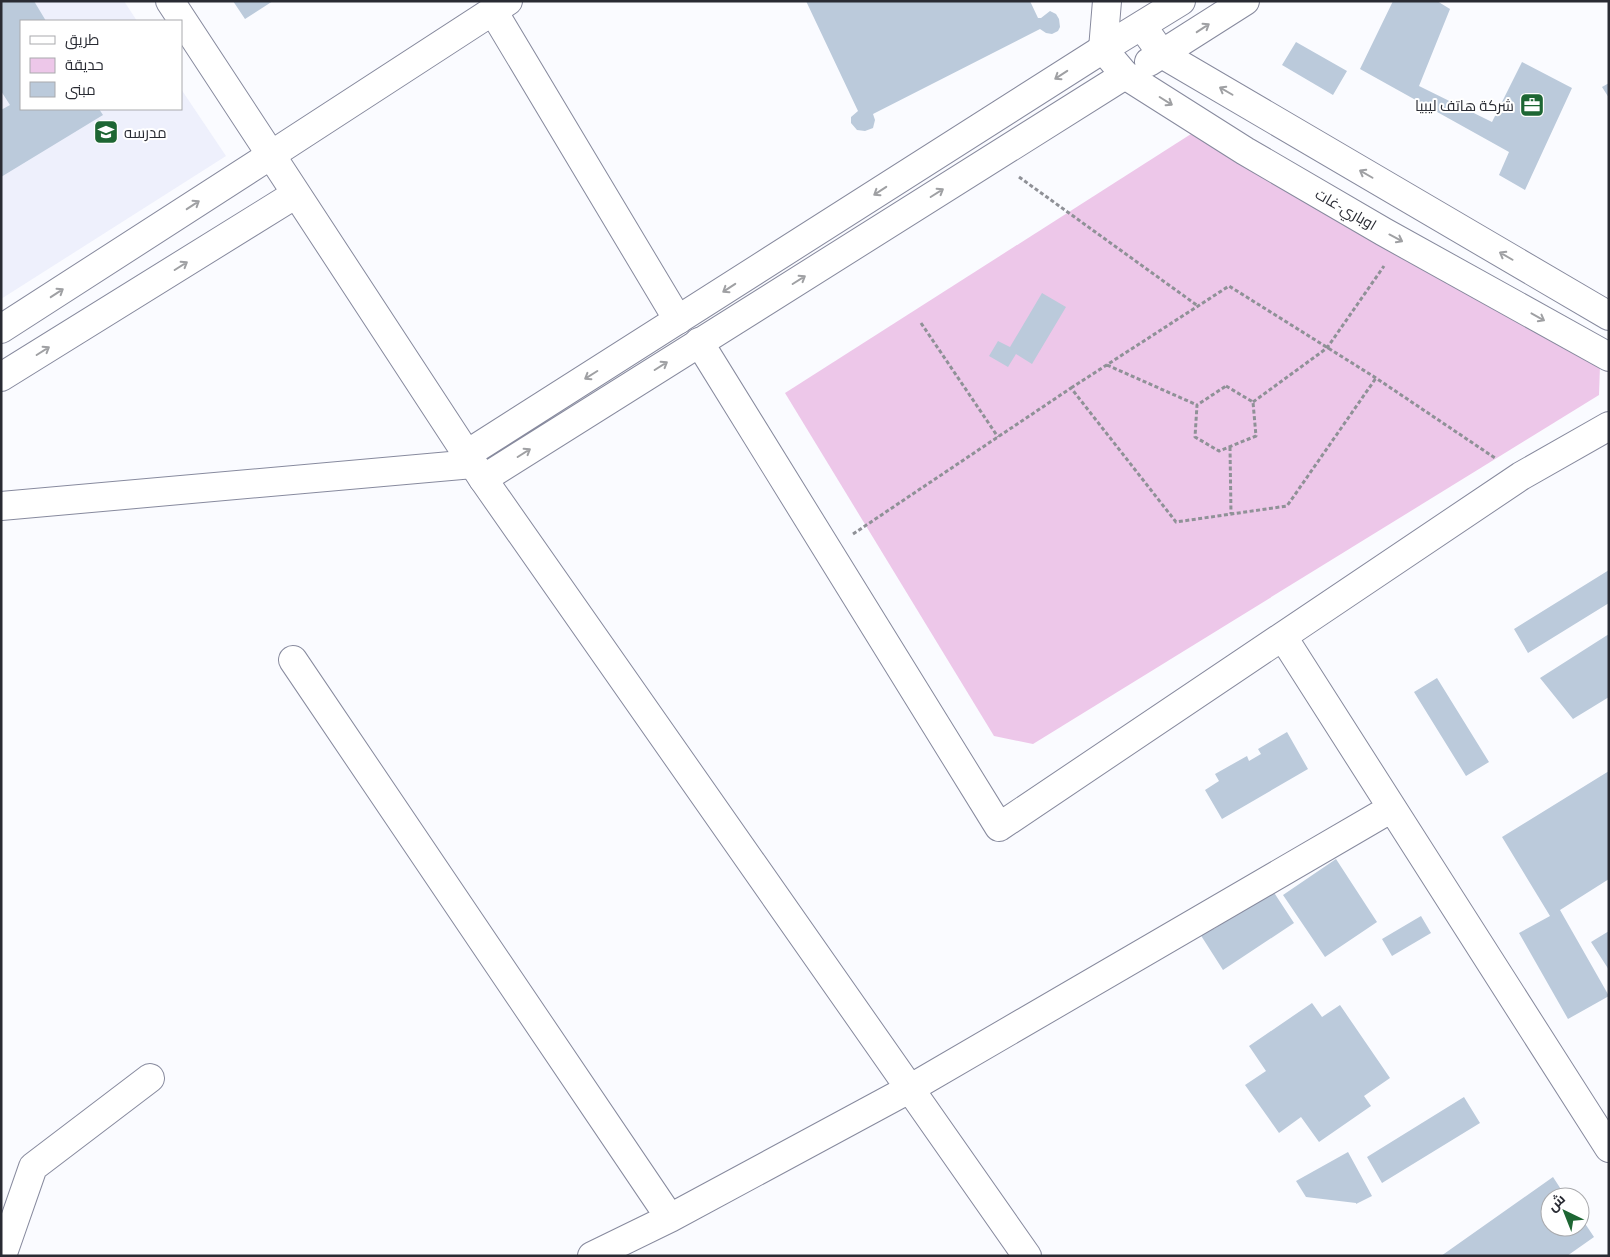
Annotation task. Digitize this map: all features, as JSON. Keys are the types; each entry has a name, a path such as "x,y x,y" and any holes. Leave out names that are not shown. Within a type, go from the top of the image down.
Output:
{"main road":[{"path":"170,1 474,466 1027,1256"},
{"path":"1102,49 1107,1 1142,26 1162,54 1609,316"},
{"path":"474,466 678,320 1102,49 1181,1"},
{"path":"1,506 474,466 699,342 1245,1"},
{"path":"1,329 501,6 678,320"},
{"name":"اوباري-غات","path":"1102,49 1125,75 1253,156 1609,357"},
{"path":"1,377 296,194"},
{"path":"699,342 999,827 1522,476 1609,426"},
{"path":"1283,637 1609,1148"},
{"path":"293,660 670,1218"},
{"path":"592,1256 670,1218 911,1088 1392,808"},
{"path":"2,1256 33,1167 150,1078"}],"path":[{"path":"992,158 1198,306"},
{"path":"1253,402 1327,348 1402,241"},
{"path":"828,551 1071,388 1229,286 1376,378 1522,476"},
{"path":"921,323 998,437"},
{"path":"1106,365 1197,405"},
{"path":"1071,388 1176,522 1287,506 1376,378"},
{"path":"1197,405 1226,386 1253,402"},
{"path":"1197,405 1196,437 1219,451 1256,436 1253,402"},
{"path":"1230,446 1230,514"}],"shaded area":[{"name":"مدرسه","path":"1,1 124,1 136,20 20,20 20,110 182,110 182,90 226,156 1,299"}],"green space":[{"path":"1191,134 1600,366 1599,395 1033,744 994,736 785,393"}],"building":[{"path":"1,1 34,1 45,20 20,20 20,110 100,110 103,115 1,177 1,110 10,105 1,91"},
{"path":"233,1 273,1 245,19"},
{"path":"806,1 1030,1 1038,18 1041,18 1050,11 1056,14 1060,27 1058,31 1052,34 1040,29 873,114 875,120 873,128 865,131 857,130 851,123 851,117 858,111"},
{"name":"شركة هاتف ليبيا","path":"1393,1 1437,1 1450,9 1419,86 1492,122 1522,62 1572,88 1525,190 1499,175 1509,152 1360,69"},
{"path":"1296,42 1347,71 1333,95 1282,65"},
{"path":"1609,83 1609,98 1602,87"},
{"path":"1042,293 1066,307 1032,364 1016,354 1008,367 989,356 998,341 1010,347"},
{"path":"1609,570 1609,603 1528,653 1514,629"},
{"path":"1609,634 1609,697 1573,719 1540,678"},
{"path":"1437,678 1489,762 1466,776 1414,692"},
{"path":"1287,732 1308,769 1222,819 1205,790 1219,781 1215,774 1247,756 1249,761 1261,754 1258,749"},
{"path":"1609,771 1609,879 1560,910 1609,996 1568,1019 1519,933 1550,916 1502,837"},
{"path":"1336,859 1377,922 1325,957 1283,895"},
{"path":"1271,888 1294,923 1223,970 1200,934 1212,926 1214,929"},
{"path":"1421,916 1431,933 1392,956 1382,939"},
{"path":"1609,931 1609,970 1591,942"},
{"path":"1312,1003 1322,1017 1340,1005 1390,1078 1364,1096 1371,1106 1319,1142 1301,1117 1279,1133 1245,1085 1266,1071 1249,1046"},
{"path":"1464,1097 1480,1123 1382,1183 1367,1157"},
{"path":"1348,1152 1372,1196 1356,1204 1306,1197 1296,1181"},
{"path":"1553,1177 1560,1187 1540,1187 1540,1237 1590,1237 1590,1231 1594,1237 1567,1256 1441,1256"}],"place":[{"name":"شركة هاتف ليبيا","path":"1532,105"},
{"name":"مدرسه","path":"106,132"}]}
